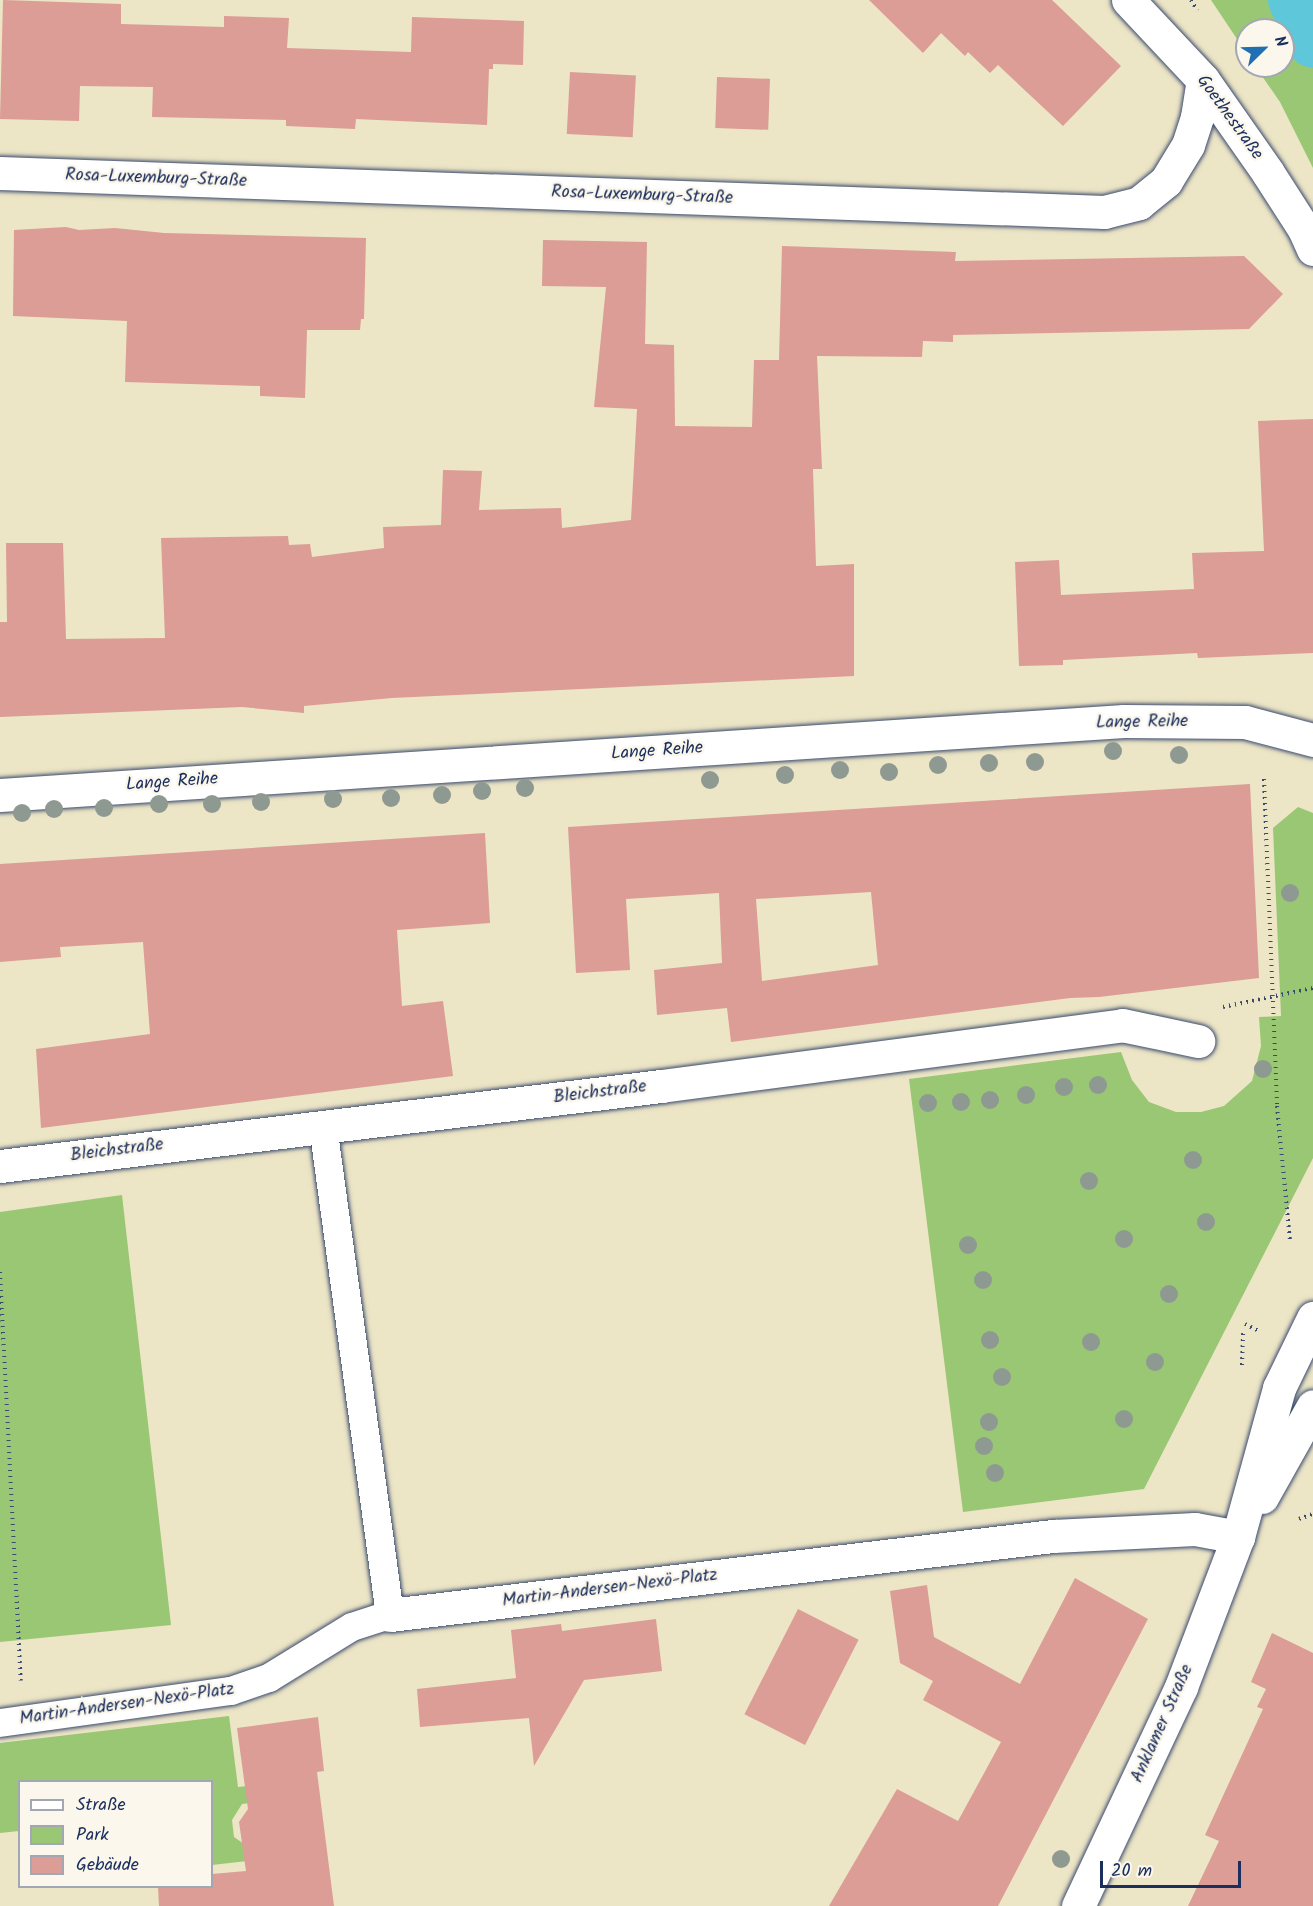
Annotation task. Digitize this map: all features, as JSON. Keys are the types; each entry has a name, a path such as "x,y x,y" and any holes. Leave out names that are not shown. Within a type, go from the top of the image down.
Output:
{"street":[{"name":"Goethestraße","path":"1128,0 1203,80 1268,173 1304,229 1313,249"},
{"name":"Rosa-Luxemburg-Straße","path":"0,173 1104,212 1139,203 1166,182 1188,145 1197,117 1203,80"},
{"name":"Lange Reihe","path":"0,795 1124,721 1245,722 1313,740"},
{"name":"Bleichstraße","path":"0,1166 661,1086 1122,1025 1198,1041"},
{"name":"Anklamer Straße","path":"1078,1906 1181,1687 1238,1537 1279,1388 1313,1318"},
{"name":"Anklamer Straße","path":"1238,1537 1313,1406"},
{"name":"Martin-Andersen-Nexö-Platz","path":"390,1615 1053,1536 1194,1529 1238,1537"}],"lane":[{"path":"323,1126 390,1615"},
{"name":"Martin-Andersen-Nexö-Platz","path":"12,1722 231,1691 269,1678 352,1627 390,1615"}],"path":[{"path":"1264,779 1277,1106 1290,1242"},
{"path":"0,1272 12,1722"},
{"path":"1245,1324 1265,1334"}],"green space":[{"path":"1211,0 1313,0 1313,168 1280,102 1263,78 1295,78 1295,18 1235,18 1235,36"},
{"path":"1298,807 1313,813 1313,1158 1144,1489 963,1512 909,1079 1121,1052 1132,1080 1149,1102 1176,1112 1201,1112 1224,1106 1252,1081 1261,1046 1259,1017 1281,1016 1273,828"},
{"path":"122,1195 171,1625 0,1642 0,1212"},
{"path":"229,1716 238,1787 248,1786 250,1803 242,1804 232,1820 234,1837 247,1846 257,1860 213,1865 213,1780 18,1780 18,1831 0,1833 0,1743"}],"building":[{"path":"3,0 121,4 121,24 224,27 224,16 289,18 287,48 411,52 412,17 524,21 523,65 493,64 493,69 489,69 487,125 356,119 355,129 286,126 286,120 152,117 153,87 80,86 79,121 0,119"},
{"path":"869,0 1052,0 1121,66 1063,126 998,65 990,73 968,52 965,56 941,33 923,53"},
{"path":"570,72 636,75 633,137 567,134"},
{"path":"717,77 770,79 768,130 715,128"},
{"path":"66,227 79,230 115,228 164,233 366,238 364,319 361,319 360,330 307,330 305,398 260,396 260,386 125,382 127,321 13,316 14,230"},
{"path":"543,240 647,242 645,344 674,345 675,426 752,427 754,360 779,360 782,246 956,252 955,261 1244,256 1283,294 1249,329 953,335 953,342 923,341 922,357 817,356 822,469 813,469 816,566 854,564 854,676 392,698 304,706 304,713 242,707 0,717 0,622 7,622 6,543 63,543 66,639 165,638 161,538 288,536 289,545 310,544 312,557 384,548 383,527 441,525 443,470 482,471 479,510 561,508 562,528 631,520 637,409 594,407 606,287 542,286"},
{"path":"1313,419 1313,653 1198,658 1197,653 1063,660 1063,665 1019,666 1015,562 1059,560 1061,595 1194,589 1192,553 1264,551 1258,421"},
{"path":"1250,784 1259,978 1099,997 1070,998 731,1042 727,1008 657,1015 654,970 722,963 719,893 626,899 630,970 576,973 568,827","holes":["871,892 878,965 762,981 756,899"]},
{"path":"485,833 490,923 397,930 402,1006 443,1001 453,1076 41,1128 36,1049 150,1034 143,942 60,947 61,957 0,962 0,864"},
{"path":"1075,1578 1148,1619 998,1906 829,1906 897,1789 958,1821 1001,1742 923,1700 933,1681 900,1663 890,1591 927,1585 934,1637 1020,1684"},
{"path":"798,1609 859,1640 805,1745 744,1714"},
{"path":"656,1619 662,1671 584,1680 534,1766 529,1718 420,1727 417,1689 516,1678 511,1630 561,1624 562,1631"},
{"path":"1272,1633 1313,1653 1313,1906 1188,1906 1219,1841 1205,1835 1263,1709 1257,1707 1266,1689 1251,1682"},
{"path":"318,1717 324,1771 317,1772 334,1906 159,1906 158,1888 213,1888 213,1874 246,1871 239,1822 248,1809 237,1728"}],"waterway":[{"path":"1293,0 1313,43"}]}
